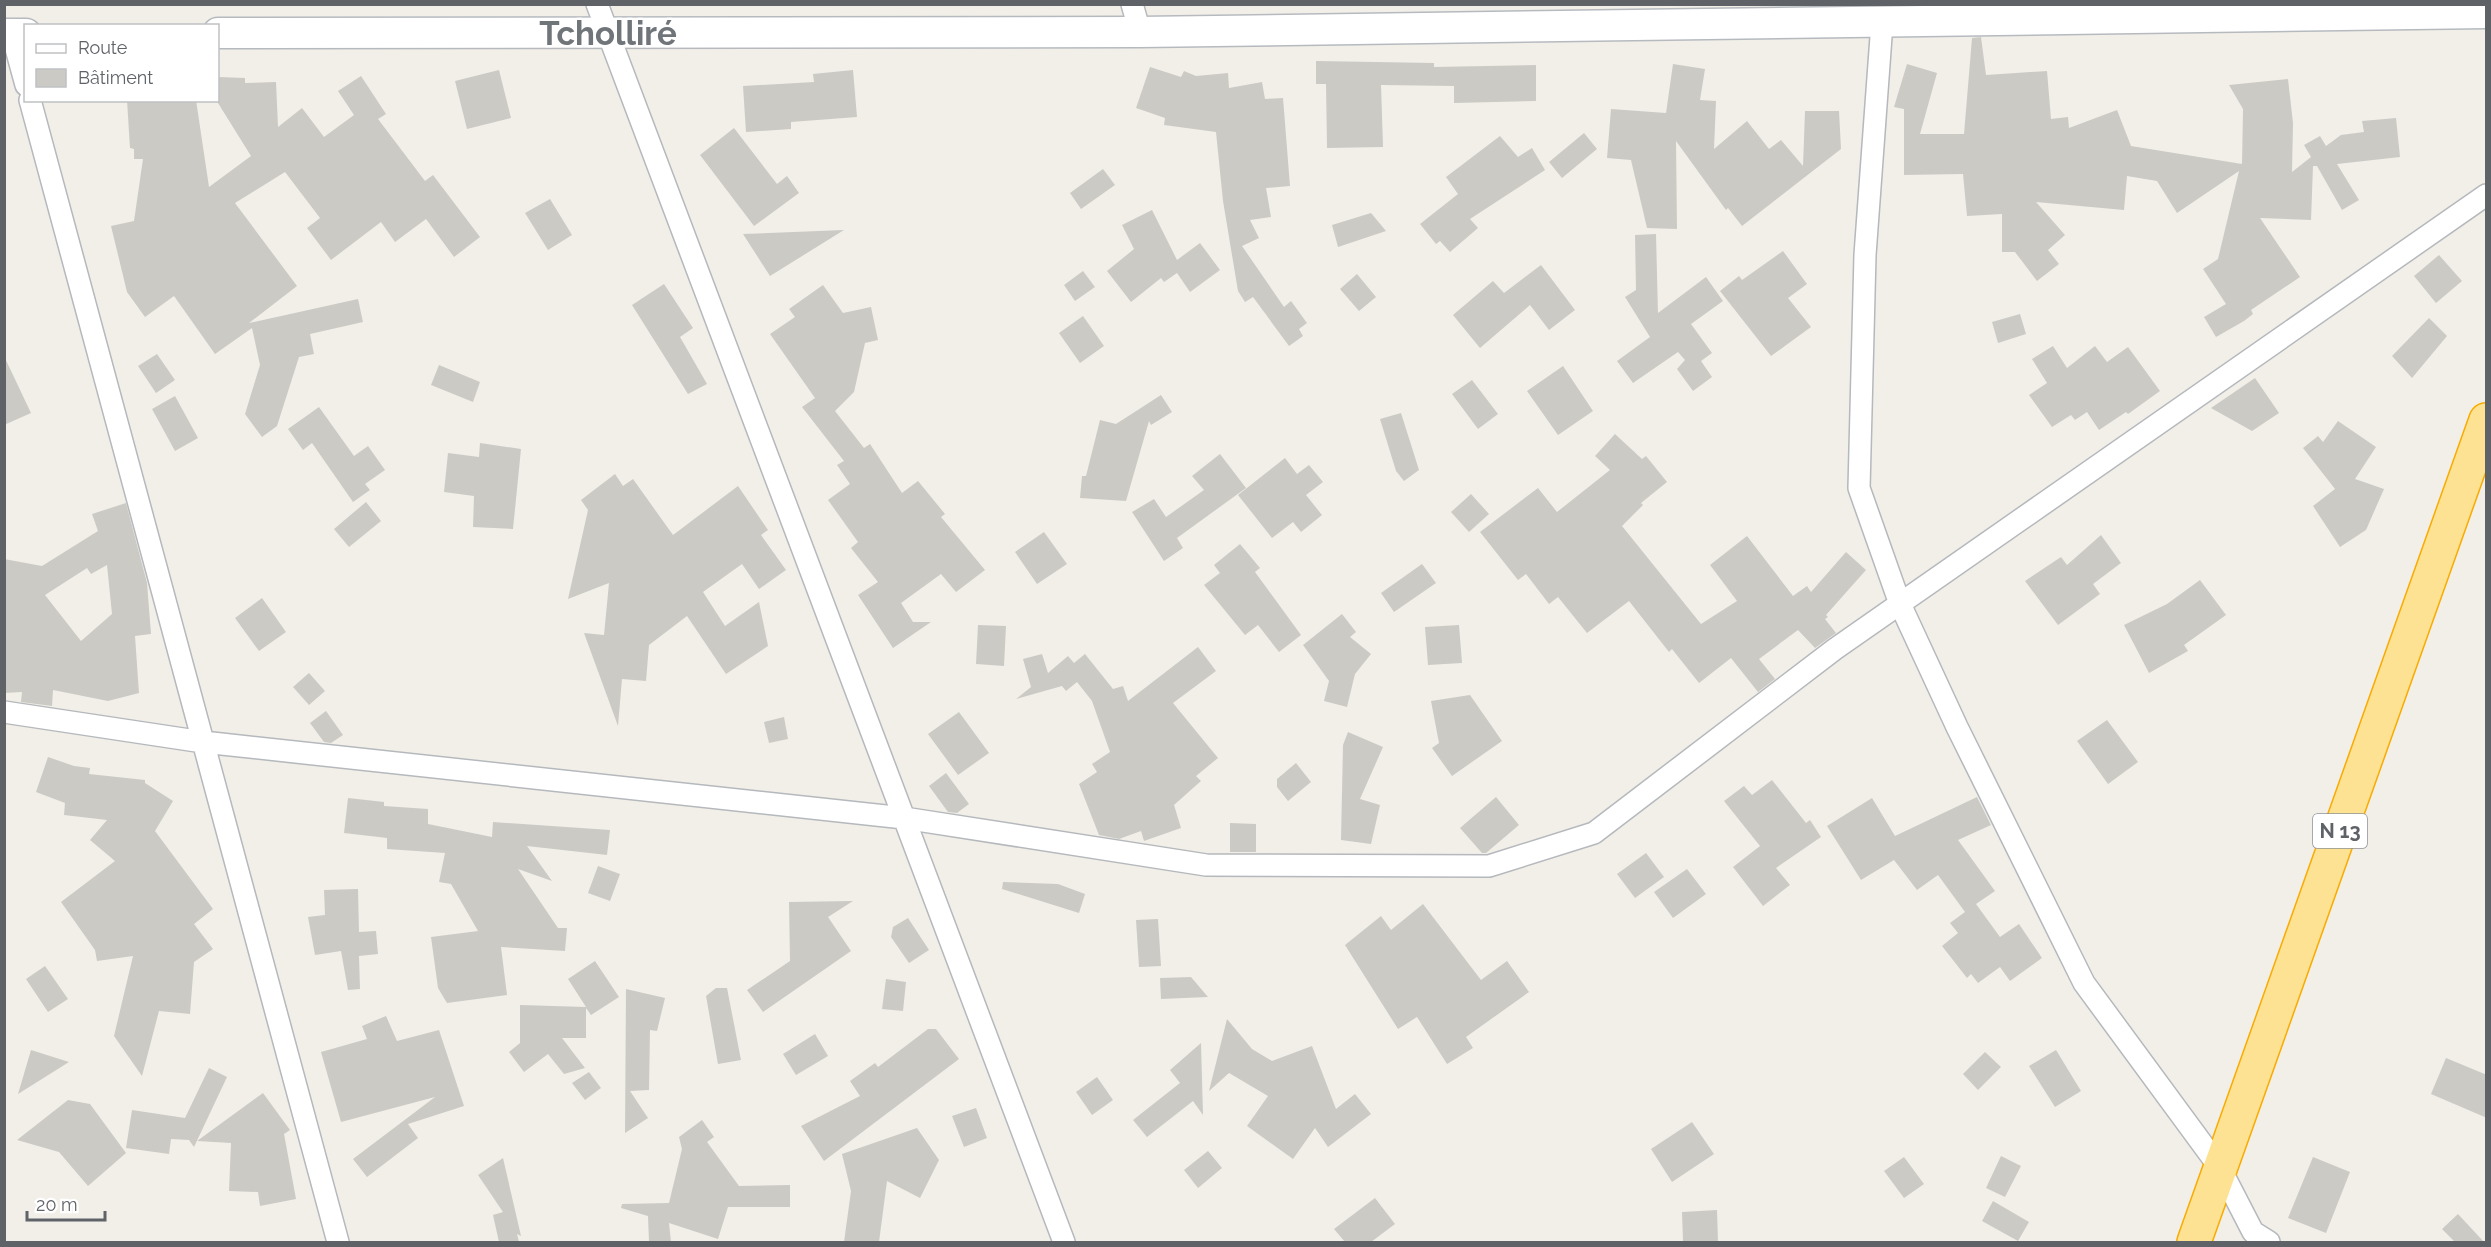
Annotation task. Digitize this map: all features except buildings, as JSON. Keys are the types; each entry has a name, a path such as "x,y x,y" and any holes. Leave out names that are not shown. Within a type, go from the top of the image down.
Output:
{"highway":[{"name":"N 13","path":"2194,1242 2487,420"}],"main road":[{"path":"219,33 608,33 1136,18 1882,23 2487,13"}],"street":[{"path":"597,4 1064,1242"},
{"path":"1882,23 1865,255 1859,488 1900,603 1957,727 2084,982 2220,1168 2253,1232 2269,1242"},
{"path":"14,34 24,76"},
{"path":"31,102 338,1242"},
{"path":"4,712 203,742 904,818 1206,864 1489,866 1594,832 1835,649 2487,195"}],"district":[{"name":"Tcholliré","path":"608,33"}]}
